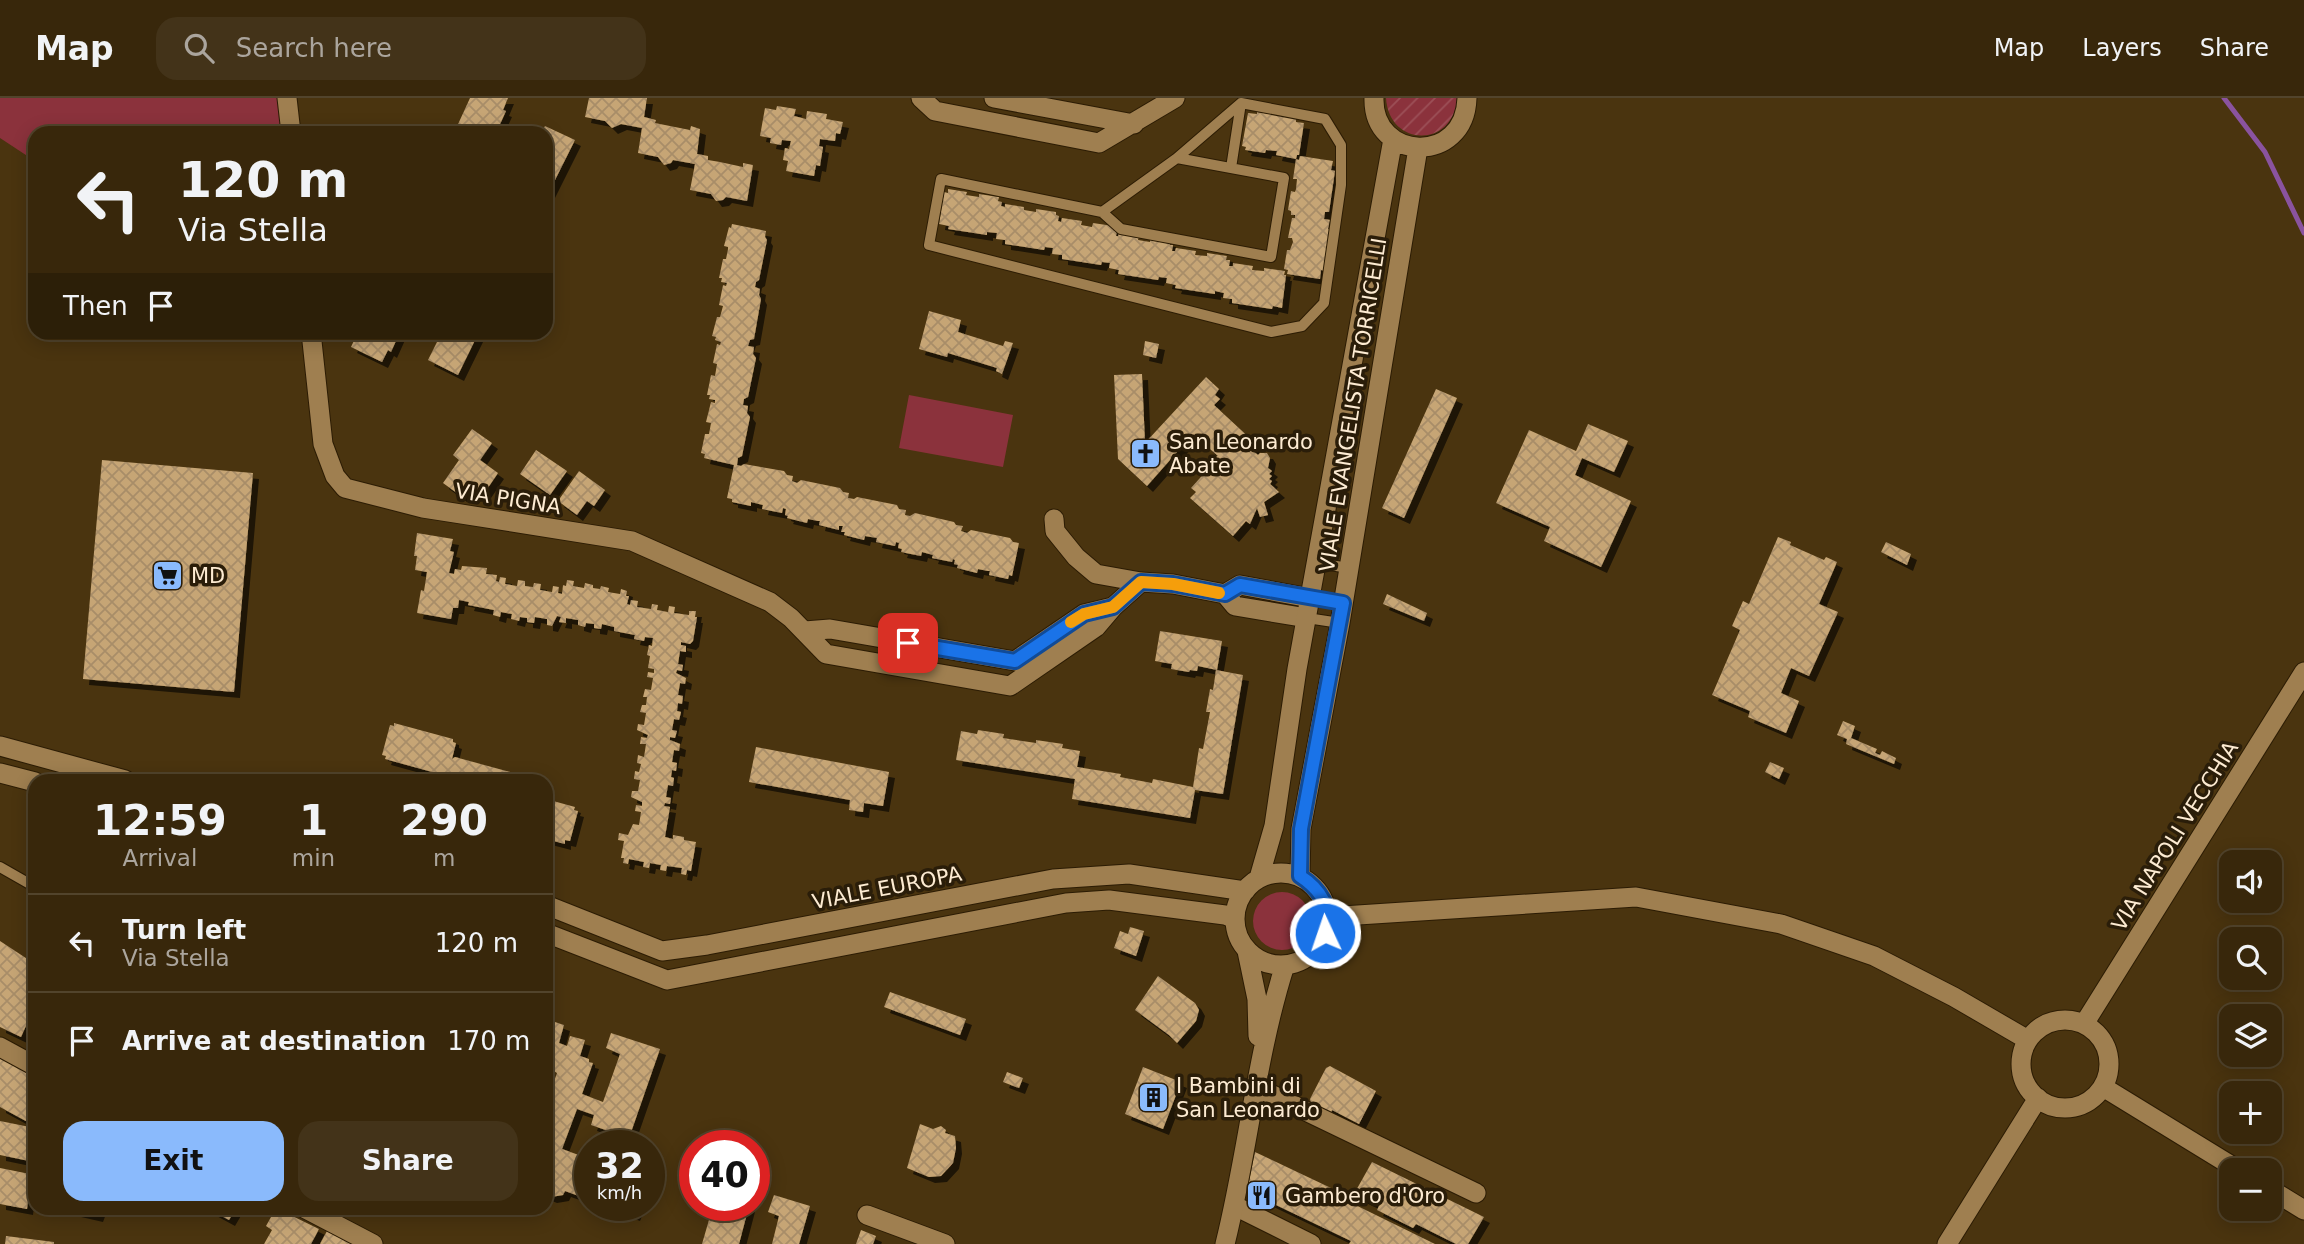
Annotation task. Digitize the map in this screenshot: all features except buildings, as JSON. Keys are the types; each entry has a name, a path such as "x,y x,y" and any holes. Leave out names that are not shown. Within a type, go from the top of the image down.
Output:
{"street":[{"path":"288,98 290,126"},
{"path":"921,98 935,111 1100,142 1175,98"},
{"path":"993,98 1134,124"},
{"path":"1369,99 1381,126 1393,139 1418,148 1434,146 1449,139 1460,127 1466,112 1467,98"},
{"name":"VIALE EVANGELISTA TORRICELLI","path":"1235,919 1236,908 1252,885 1274,826 1310,598 1393,139"},
{"name":"VIALE EVANGELISTA TORRICELLI","path":"1300,876 1301,829 1340,623 1418,148"},
{"name":"VIA PIGNA","path":"312,340 323,444 335,476 345,488 423,508 632,541 770,602 826,654 1010,686 1096,628 1113,607 1141,582"},
{"path":"1054,519 1055,531 1096,574 1225,594 1235,606 1307,618"},
{"path":"1225,594 1240,585 1310,598"},
{"path":"804,631 830,629 1015,661 1084,614 1113,607"},
{"name":"VIA NAPOLI VECCHIA","path":"2084,1024 2304,672"},
{"path":"0,746 103,774"},
{"path":"0,772 28,780"},
{"path":"553,936 667,980 1066,902 1122,901 1225,915 1235,919 1240,941 1247,951 1271,964 1300,962 1313,953 1322,941 1327,917 1322,896 1313,884 1286,872 1272,873 1252,885"},
{"name":"VIALE EUROPA","path":"553,908 663,950 707,945 1053,879 1129,874 1252,885"},
{"path":"1327,917 1636,897 1781,924 1874,956 2028,1040"},
{"path":"1247,951 1257,999 1258,1080"},
{"path":"1225,1244 1235,1206 1273,1001 1285,965"},
{"path":"2062,1020 2084,1024 2101,1037 2106,1046 2109,1067 2103,1087 2085,1103 2073,1107 2060,1107 2038,1098 2030,1090 2021,1068 2028,1040 2040,1027 2050,1022 2062,1020"},
{"path":"0,1047 28,1062"},
{"path":"1258,1080 1476,1193"},
{"path":"2103,1087 2219,1158"},
{"path":"1947,1244 2038,1098"},
{"path":"2282,1196 2304,1210"},
{"path":"1235,1206 1311,1244"},
{"path":"317,1215 373,1244"},
{"path":"867,1215 945,1244"}],"lane":[{"path":"1102,212 1177,158 1241,103"},
{"path":"1231,168 1241,103"},
{"path":"1177,158 1284,178 1271,257 1121,229 1102,212 941,179 929,245 1271,332 1302,326 1324,303 1341,185 1341,145 1325,119 1241,103"},
{"path":"1030,130 1033,105"},
{"path":"1317,563 1349,568"},
{"path":"1310,598 1343,603"},
{"path":"1307,618 1340,623"},
{"path":"954,676 960,653"},
{"path":"0,867 28,883"},
{"path":"859,916 863,942"}],"shaded area":[{"path":"0,98 279,98 283,126 28,126 28,156 0,138"},
{"path":"1386,98 1457,98 1453,114 1445,126 1422,136 1409,133 1398,126 1390,114"},
{"path":"909,395 1013,415 1003,467 899,448"},
{"path":"1282,892 1298,897 1306,905 1311,921 1306,937 1298,945 1282,950 1266,945 1258,937 1253,921 1258,905 1266,897"}],"waterway":[{"path":"2224,98 2265,152 2304,233"}],"slow traffic":[{"path":"1071,622 1084,614 1113,607 1141,582 1173,584 1219,593"}],"place":[{"name":"San Leonardo Abate","path":"1146,454"},
{"name":"MD","path":"168,576"},
{"name":"I Bambini di San Leonardo","path":"1153,1098"},
{"name":"Gambero d'Oro","path":"1262,1196"}],"route":[{"path":"908,643 1015,661 1084,614 1113,607 1141,582 1173,584 1225,594 1240,585 1343,603 1301,829 1300,876 1313,884 1322,896 1327,911 1325,933"}]}
